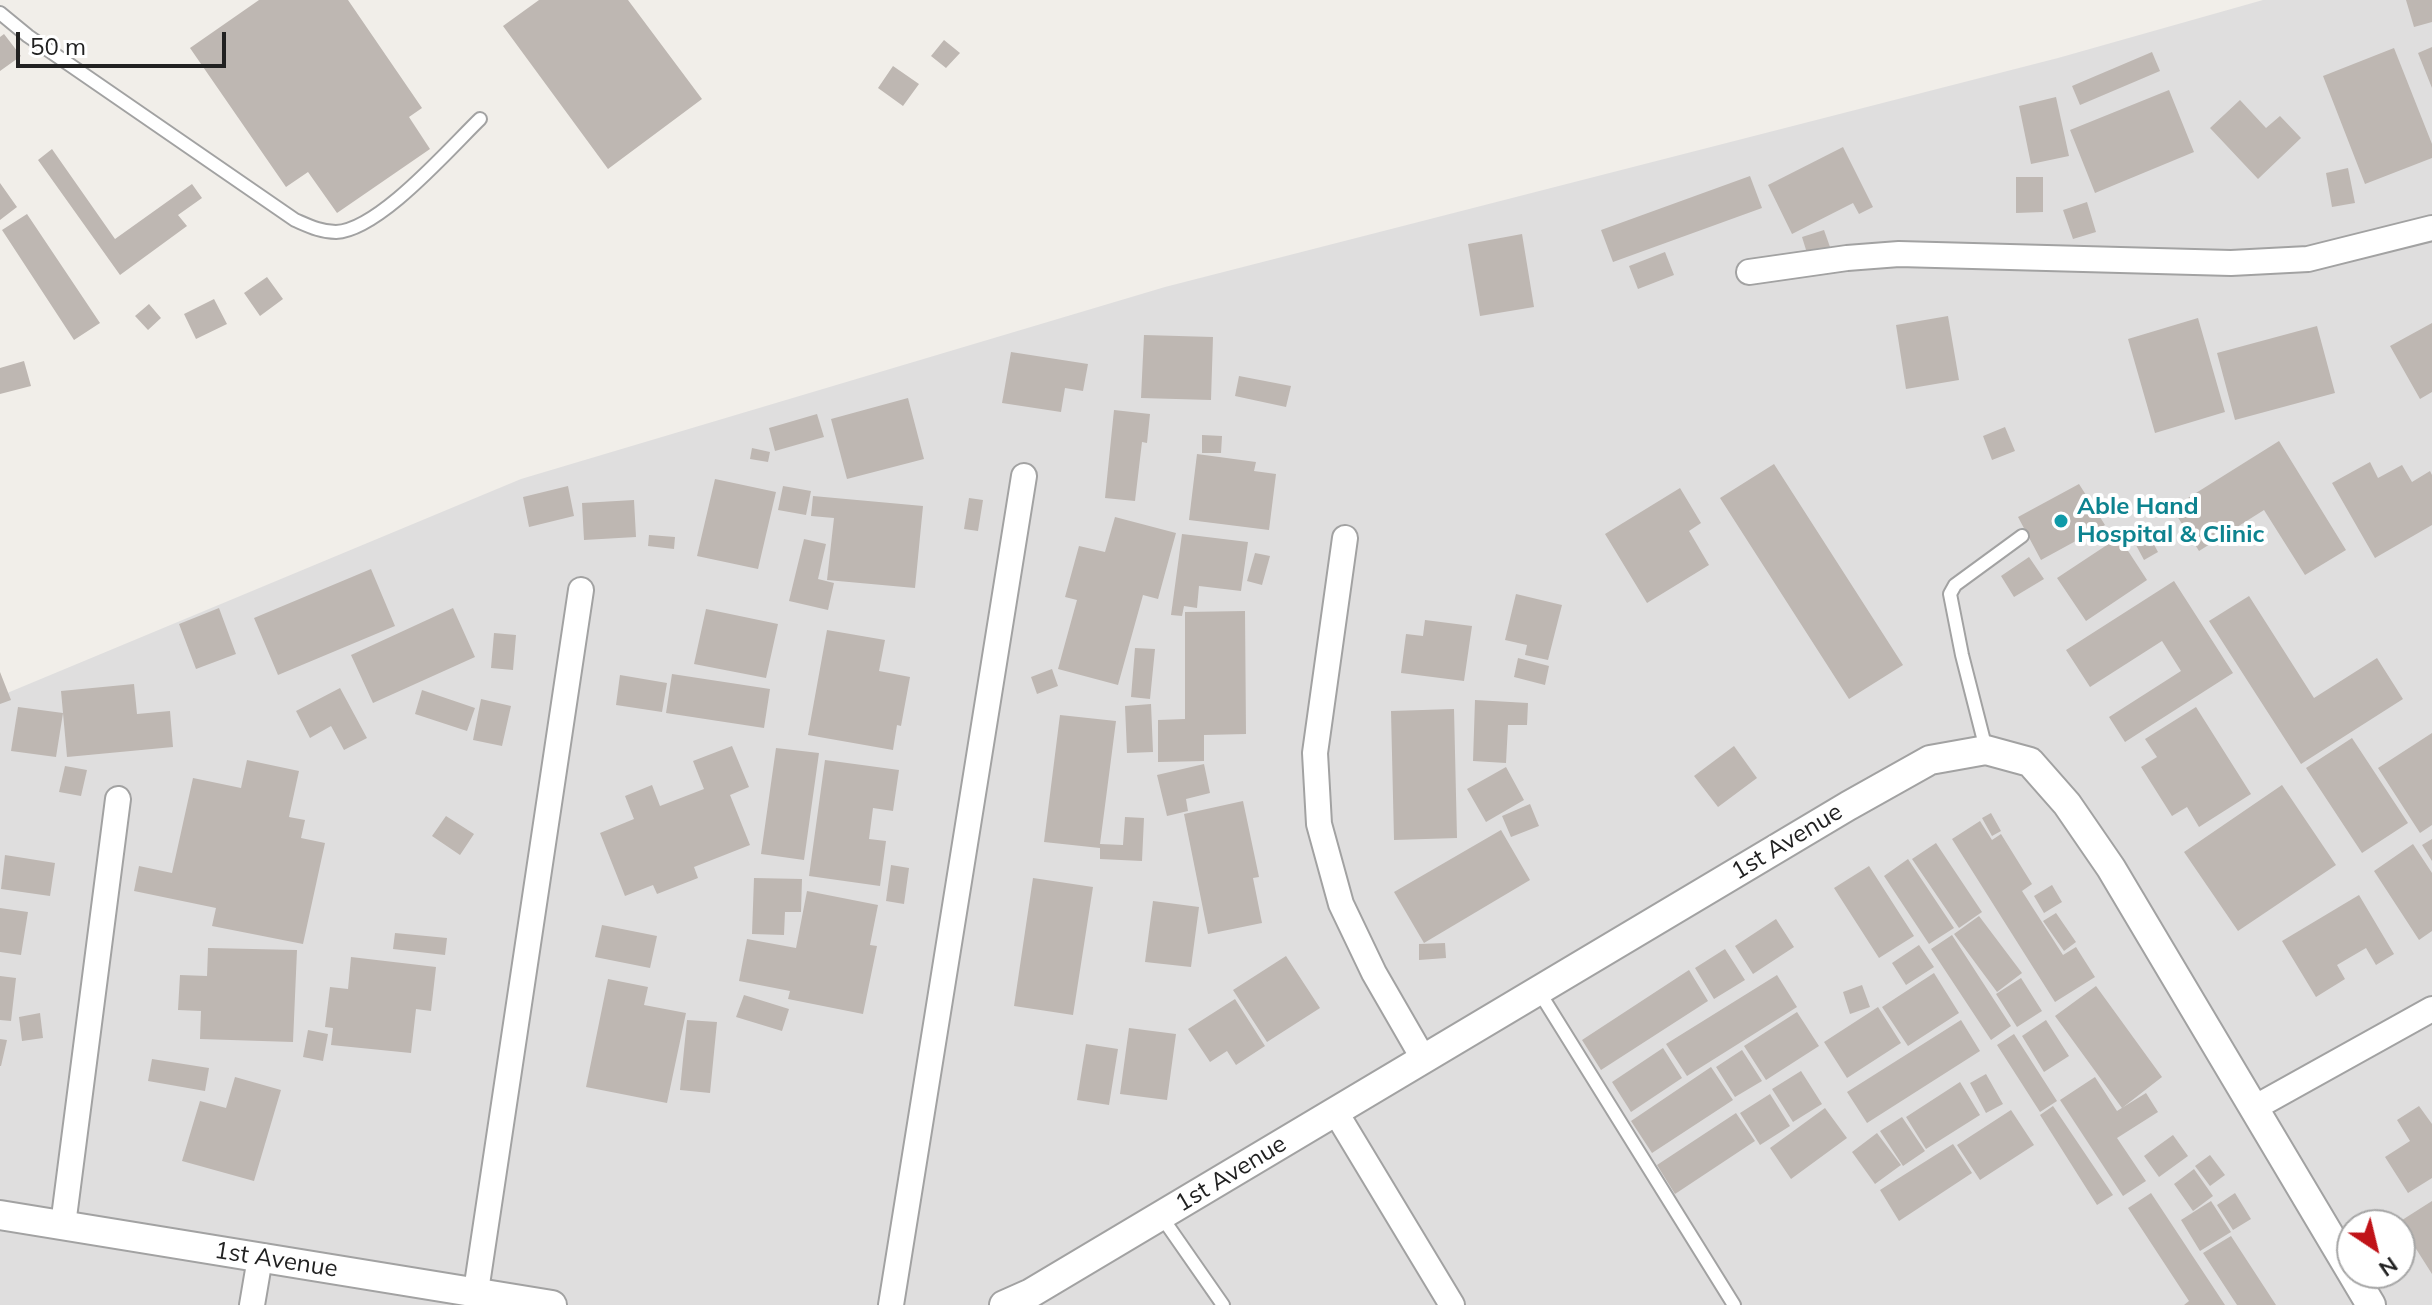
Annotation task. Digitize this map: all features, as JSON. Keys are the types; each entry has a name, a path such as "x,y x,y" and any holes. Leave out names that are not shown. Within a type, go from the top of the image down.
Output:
{"street":[{"path":"1749,272 1899,254 2231,263 2308,259 2432,228"},
{"path":"891,1305 1024,476"},
{"path":"1345,538 1315,753 1319,824 1341,904 1374,973 1423,1058"},
{"path":"476,1291 581,590"},
{"name":"1st Avenue","path":"1004,1305 1033,1299 1161,1216 1423,1058 1930,760 1986,750 2030,762 2067,804 2111,868 2371,1305"},
{"path":"63,1225 118,799"},
{"path":"2254,1108 2432,1009"},
{"path":"1335,1111 1452,1305"},
{"name":"1st Avenue","path":"0,1215 552,1305"},
{"path":"252,1305 260,1258"}],"lane":[{"path":"0,13 28,36 295,220 318,230 339,232 364,225 392,203 480,119"},
{"path":"1986,750 1950,594 1955,585 2022,536"},
{"path":"1538,990 1734,1305"},
{"path":"1161,1216 1223,1305"}],"shaded area":[{"path":"2263,0 2432,0 2432,1305 0,1305 0,696 521,479 1165,287 2058,58"}],"building":[{"path":"259,0 348,0 422,108 409,117 430,149 337,213 308,172 286,187 190,48"},
{"path":"539,0 628,0 702,99 608,169 503,26"},
{"path":"2406,0 2432,0 2432,22 2414,27"},
{"path":"4,34 21,56 0,71 0,37"},
{"path":"944,40 960,53 946,68 931,56"},
{"path":"2432,47 2432,88 2418,53"},
{"path":"2394,48 2432,144 2432,158 2365,184 2323,76"},
{"path":"2152,52 2160,71 2080,105 2072,86"},
{"path":"893,66 919,84 903,106 878,88"},
{"path":"2169,90 2194,152 2095,193 2070,130"},
{"path":"2056,97 2069,156 2031,164 2019,106"},
{"path":"2240,100 2266,128 2280,116 2301,138 2258,179 2210,128"},
{"path":"1843,147 1873,207 1859,214 1853,203 1792,234 1768,185"},
{"path":"52,149 115,239 192,184 202,198 178,215 187,226 120,275 38,160"},
{"path":"2348,168 2355,203 2332,207 2326,173"},
{"path":"1750,176 1762,208 1613,262 1601,230"},
{"path":"2016,177 2043,177 2043,212 2016,213"},
{"path":"0,183 17,207 0,220"},
{"path":"2087,202 2096,232 2073,239 2063,210"},
{"path":"27,214 100,323 74,340 2,230"},
{"path":"1824,230 1830,247 1807,253 1802,237"},
{"path":"1522,234 1534,307 1480,316 1468,244"},
{"path":"1665,252 1674,275 1638,289 1629,266"},
{"path":"267,277 283,299 260,316 244,293"},
{"path":"214,299 227,324 196,339 184,314"},
{"path":"149,304 161,318 148,330 135,316"},
{"path":"1948,316 1959,380 1906,389 1896,325"},
{"path":"2198,318 2225,412 2155,433 2128,339"},
{"path":"2432,323 2432,392 2420,399 2390,346"},
{"path":"2317,326 2335,393 2235,420 2217,353"},
{"path":"1144,335 1213,337 1211,400 1141,398"},
{"path":"1011,352 1088,364 1083,391 1065,388 1061,412 1002,403"},
{"path":"24,361 31,386 0,394 0,368"},
{"path":"1239,376 1291,386 1286,407 1235,396"},
{"path":"908,398 924,459 847,479 831,419"},
{"path":"1114,410 1150,414 1147,443 1142,442 1135,501 1105,498"},
{"path":"817,414 824,437 775,451 769,428"},
{"path":"2005,427 2015,451 1992,460 1983,436"},
{"path":"1202,435 1222,436 1221,453 1202,453"},
{"path":"2279,441 2346,550 2305,575 2264,510 2199,551 2172,508"},
{"path":"752,448 770,452 768,462 750,459"},
{"path":"1197,454 1256,462 1254,471 1276,474 1269,530 1189,520"},
{"path":"2370,462 2378,478 2402,465 2412,482 2430,471 2432,475 2432,525 2375,558 2332,483"},
{"path":"1774,464 1903,665 1849,699 1720,498"},
{"path":"715,479 776,492 758,569 697,556"},
{"name":"Able Hand Hospital & Clinic","path":"2079,484 2105,525 2041,560 2018,517"},
{"path":"568,486 574,516 529,527 523,497"},
{"path":"783,486 811,491 806,515 778,510"},
{"path":"1680,488 1701,523 1689,531 1709,565 1647,603 1605,534"},
{"path":"813,496 923,506 915,588 827,580 834,518 811,516"},
{"path":"969,498 983,500 978,531 964,529"},
{"path":"634,500 636,537 584,540 582,503"},
{"path":"1115,517 1176,533 1158,599 1143,595 1118,685 1058,669 1077,600 1065,597 1079,546 1105,552"},
{"path":"2144,526 2158,552 2144,560 2130,534"},
{"path":"1182,534 1248,542 1241,591 1199,586 1197,608 1184,606 1182,616 1171,615"},
{"path":"649,535 675,537 674,549 648,546"},
{"path":"2119,537 2147,580 2086,621 2057,578"},
{"path":"804,539 826,544 818,579 834,583 828,610 789,601"},
{"path":"1255,553 1270,556 1262,585 1247,581"},
{"path":"2029,557 2044,579 2014,597 2001,576"},
{"path":"371,569 395,626 278,675 254,618"},
{"path":"2174,581 2233,673 2125,742 2109,717 2181,671 2162,641 2090,687 2066,650"},
{"path":"1516,594 1562,605 1548,660 1525,655 1527,645 1505,640"},
{"path":"2249,596 2314,698 2377,658 2403,699 2301,764 2209,621"},
{"path":"219,608 236,654 196,669 179,624"},
{"path":"453,608 475,657 373,703 351,655"},
{"path":"706,609 778,624 766,678 694,664"},
{"path":"1245,611 1246,734 1204,735 1204,761 1158,762 1158,720 1185,719 1185,612"},
{"path":"1425,620 1472,626 1464,681 1401,673 1406,634 1423,636"},
{"path":"827,630 885,640 879,671 910,677 893,750 808,735"},
{"path":"494,633 516,635 513,670 491,668"},
{"path":"1135,648 1155,649 1150,699 1131,697"},
{"path":"1518,658 1549,666 1545,685 1514,677"},
{"path":"1052,669 1058,686 1037,694 1031,677"},
{"path":"0,672 11,700 0,704"},
{"path":"672,674 770,689 764,728 666,713"},
{"path":"620,675 667,683 662,712 616,705"},
{"path":"134,684 137,714 170,711 173,747 67,757 61,691"},
{"path":"340,688 367,738 344,750 331,726 310,738 296,711"},
{"path":"422,690 475,708 467,731 415,714"},
{"path":"481,699 511,706 502,746 473,740"},
{"path":"1475,700 1528,703 1527,725 1508,725 1506,763 1473,761"},
{"path":"1151,704 1153,752 1127,753 1125,706"},
{"path":"18,707 63,713 56,757 11,751"},
{"path":"2196,707 2251,794 2199,827 2187,807 2172,816 2141,767 2157,757 2145,739"},
{"path":"1454,709 1457,838 1394,840 1391,711"},
{"path":"1060,715 1116,721 1100,844 1123,845 1125,817 1144,818 1142,861 1100,859 1100,848 1044,842"},
{"path":"2432,733 2432,825 2420,833 2378,768"},
{"path":"2352,738 2408,823 2362,853 2306,768"},
{"path":"732,746 749,787 730,795 750,845 694,867 698,878 657,894 653,885 625,896 600,833 634,819 625,796 652,785 660,806 704,789 693,761"},
{"path":"1734,746 1757,778 1718,807 1694,776"},
{"path":"776,748 819,753 804,860 761,854"},
{"path":"247,760 299,771 289,817 305,820 301,838 325,843 303,944 212,926 216,908 134,891 139,866 172,873 193,778 241,788"},
{"path":"825,760 899,770 893,811 873,808 869,839 886,841 880,886 809,876"},
{"path":"1204,764 1210,793 1186,799 1188,811 1167,816 1157,775"},
{"path":"65,766 87,770 81,796 59,792"},
{"path":"1506,767 1524,800 1486,822 1467,789"},
{"path":"2282,785 2336,865 2238,931 2184,852"},
{"path":"1243,801 1259,877 1253,878 1262,923 1208,934 1184,814"},
{"path":"1530,804 1539,826 1511,837 1502,816"},
{"path":"1991,813 2001,831 1992,836 1982,818"},
{"path":"446,816 474,834 460,855 432,836"},
{"path":"1980,821 1992,840 2001,834 2032,884 2022,891 2063,955 2076,947 2095,977 2055,1002 1952,839"},
{"path":"1501,830 1530,880 1424,943 1394,892"},
{"path":"2432,839 2432,861 2422,845"},
{"path":"1936,843 1982,912 1959,928 1912,859"},
{"path":"2413,844 2432,873 2432,931 2419,940 2374,871"},
{"path":"5,855 55,863 50,896 1,889"},
{"path":"1908,859 1954,928 1929,944 1884,876"},
{"path":"891,865 909,868 904,904 886,901"},
{"path":"1869,866 1914,936 1879,958 1834,888"},
{"path":"754,878 802,879 801,912 785,912 784,935 752,934"},
{"path":"1033,878 1093,887 1073,1015 1014,1006"},
{"path":"2052,885 2062,902 2044,913 2034,896"},
{"path":"807,891 878,905 870,945 877,946 863,1014 788,999 790,991 739,981 747,939 796,948"},
{"path":"2359,895 2394,954 2376,965 2366,948 2337,965 2345,979 2316,997 2282,941"},
{"path":"1153,901 1199,907 1191,967 1145,962"},
{"path":"0,908 28,912 21,955 0,952"},
{"path":"2056,913 2076,942 2064,951 2043,921"},
{"path":"1979,916 2022,973 1997,992 1954,934"},
{"path":"1776,919 1794,947 1753,974 1735,946"},
{"path":"602,925 657,936 650,968 595,957"},
{"path":"395,933 447,938 445,955 393,949"},
{"path":"1952,935 2011,1026 1991,1040 1931,949"},
{"path":"1445,943 1446,958 1419,960 1419,944"},
{"path":"1919,945 1934,967 1906,985 1892,963"},
{"path":"208,948 297,950 293,1042 200,1039 201,1011 178,1010 180,975 207,976"},
{"path":"1725,949 1745,980 1714,999 1695,968"},
{"path":"1286,956 1320,1008 1267,1042 1233,990"},
{"path":"351,957 436,967 431,1011 416,1009 411,1053 331,1045 333,1028 325,1027 330,987 348,989"},
{"path":"1689,970 1708,1001 1601,1070 1582,1040"},
{"path":"1934,973 1959,1013 1908,1046 1882,1007"},
{"path":"1777,975 1797,1007 1687,1076 1666,1044"},
{"path":"0,976 16,978 11,1021 0,1020"},
{"path":"2021,978 2042,1011 2017,1027 1996,994"},
{"path":"608,979 648,987 644,1005 686,1013 667,1103 586,1087"},
{"path":"1862,985 1870,1007 1850,1014 1843,992"},
{"path":"2096,986 2162,1077 2122,1108 2055,1016"},
{"path":"744,995 789,1009 782,1031 736,1017"},
{"path":"1235,999 1265,1046 1236,1065 1227,1051 1210,1062 1188,1029"},
{"path":"1878,1007 1901,1043 1847,1078 1824,1042"},
{"path":"1797,1012 1819,1046 1766,1080 1744,1046"},
{"path":"40,1013 43,1038 22,1041 19,1017"},
{"path":"687,1020 717,1022 710,1093 680,1090"},
{"path":"1961,1020 1980,1051 1867,1123 1847,1092"},
{"path":"2046,1020 2069,1056 2044,1072 2022,1036"},
{"path":"1129,1028 1176,1034 1167,1100 1120,1094"},
{"path":"308,1030 328,1034 323,1061 303,1057"},
{"path":"2014,1034 2057,1101 2040,1112 1997,1045"},
{"path":"0,1039 7,1040 1,1066 0,1066"},
{"path":"1086,1044 1118,1049 1109,1105 1077,1100"},
{"path":"1663,1048 1682,1078 1631,1112 1612,1082"},
{"path":"1742,1050 1762,1081 1735,1097 1716,1067"},
{"path":"152,1059 209,1068 205,1091 148,1081"},
{"path":"1711,1067 1733,1100 1652,1153 1631,1121"},
{"path":"1801,1071 1822,1104 1793,1122 1772,1089"},
{"path":"1986,1074 2003,1104 1986,1113 1970,1083"},
{"path":"235,1077 281,1090 254,1181 182,1161 200,1101 226,1108"},
{"path":"2095,1077 2117,1111 2146,1093 2158,1112 2117,1138 2146,1181 2123,1196 2060,1100"},
{"path":"1960,1082 1980,1115 1926,1149 1906,1117"},
{"path":"1770,1094 1790,1126 1760,1145 1740,1113"},
{"path":"2053,1106 2113,1195 2097,1205 2040,1115"},
{"path":"2419,1106 2432,1124 2432,1178 2408,1193 2385,1157 2410,1141 2397,1120"},
{"path":"1825,1108 1847,1138 1791,1179 1770,1148"},
{"path":"2011,1110 2034,1145 1980,1180 1957,1145"},
{"path":"1736,1113 1755,1141 1675,1194 1657,1165"},
{"path":"1902,1117 1925,1151 1903,1166 1880,1131"},
{"path":"1877,1133 1901,1165 1875,1184 1852,1152"},
{"path":"2173,1135 2188,1156 2159,1177 2144,1156"},
{"path":"1953,1144 1972,1173 1899,1221 1880,1190"},
{"path":"2210,1155 2225,1175 2210,1186 2195,1166"},
{"path":"2194,1169 2213,1196 2193,1211 2174,1184"},
{"path":"2151,1193 2225,1305 2184,1305 2189,1301 2128,1208"},
{"path":"2235,1193 2251,1219 2233,1230 2217,1205"},
{"path":"2211,1201 2231,1232 2200,1251 2181,1220"},
{"path":"2432,1201 2432,1274 2416,1249 2416,1211"},
{"path":"2231,1236 2276,1305 2237,1305 2203,1253"}],"place":[{"name":"Able Hand Hospital & Clinic","path":"2061,521"}]}
